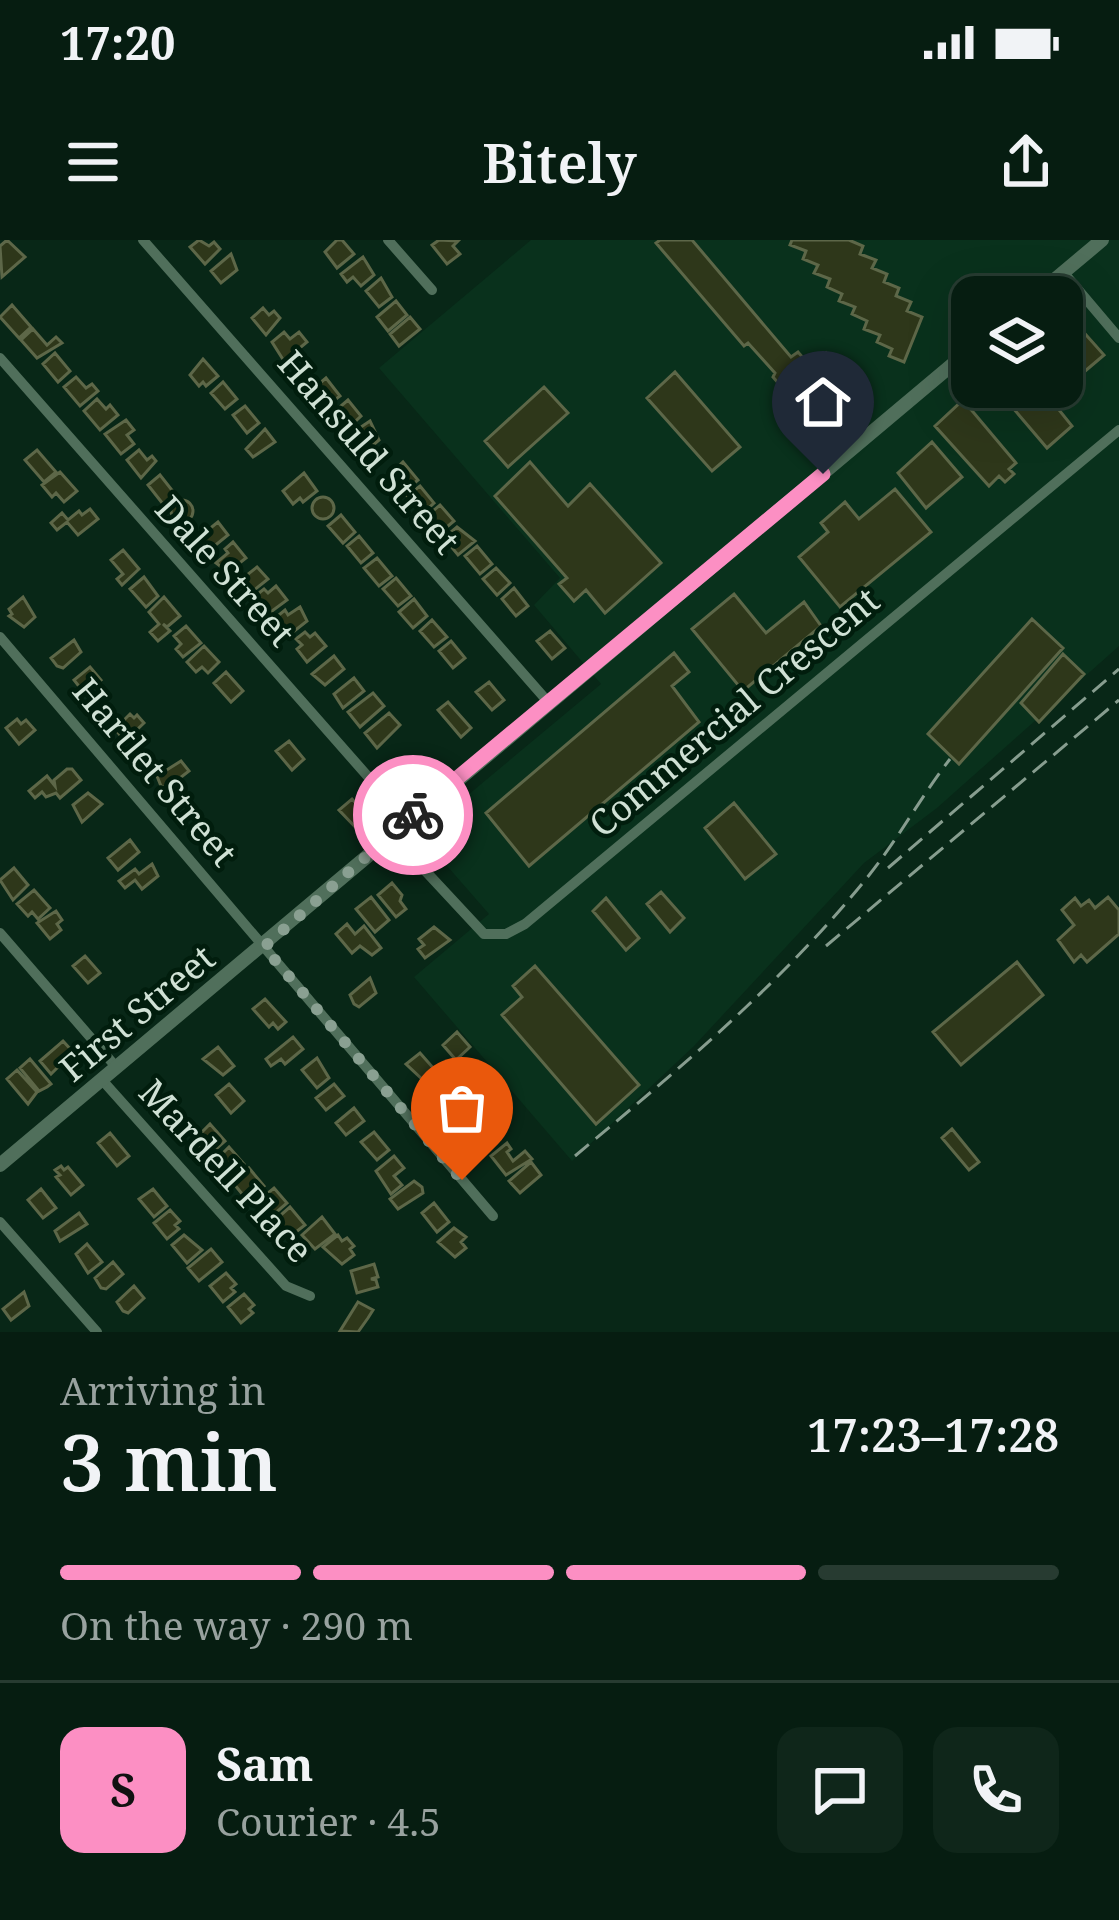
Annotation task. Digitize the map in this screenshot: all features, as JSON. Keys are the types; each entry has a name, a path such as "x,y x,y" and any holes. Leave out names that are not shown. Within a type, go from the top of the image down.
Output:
{"street":[{"name":"Hansuld Street","path":"143,240 549,703"},
{"path":"388,240 432,290"},
{"path":"1060,276 1102,240"},
{"path":"1064,273 1119,338"},
{"name":"Dale Street","path":"0,358 406,821"},
{"name":"First Street","path":"0,1166 951,366"},
{"name":"Commercial Crescent","path":"391,835 484,934 506,934 526,924 1119,430"},
{"name":"Hartlet Street","path":"0,637 493,1216"},
{"path":"0,933 117,1068"},
{"name":"Mardell Place","path":"103,1082 286,1286 310,1296"},
{"path":"0,1222 97,1332"}],"shaded area":[{"path":"531,240 1119,240 1119,646 937,808 864,863 694,1046 572,1161 414,977 489,914 420,835 601,684 534,605 560,578 379,368"}],"building":[{"path":"7,240 25,257 2,277 0,246"},
{"path":"199,240 209,246 214,242 220,249 205,264 190,247"},
{"path":"337,240 354,254 337,268 325,252"},
{"path":"439,240 458,241 453,246 460,254 447,264 432,245"},
{"path":"692,240 791,357 798,352 811,367 826,353 850,382 835,395 845,406 818,429 773,377 775,373 748,343 744,346 656,243"},
{"path":"792,240 849,240 863,246 860,254 876,260 872,268 887,274 884,282 899,288 896,296 911,302 907,311 922,317 904,362 889,356 892,349 877,342 880,335 864,329 867,321 852,314 855,307 839,301 842,294 827,287 830,279 814,273 818,265 803,259 806,251 790,245"},
{"path":"231,254 237,270 221,283 211,271"},
{"path":"363,257 374,275 361,286 353,277 347,282 341,274"},
{"path":"381,278 392,297 379,307 366,291"},
{"path":"396,301 407,315 388,331 377,317"},
{"path":"12,305 31,327 19,338 0,317"},
{"path":"263,308 280,318 266,335 252,318"},
{"path":"410,317 420,329 399,346 390,334"},
{"path":"33,329 47,345 56,337 62,343 37,358 21,340"},
{"path":"1083,331 1104,355 1083,373"},
{"path":"284,332 290,339 299,332 307,342 284,361 272,342"},
{"path":"55,353 70,371 58,382 43,364"},
{"path":"203,359 218,376 199,386 190,375"},
{"path":"675,372 740,447 712,471 647,398"},
{"path":"76,377 86,388 92,384 98,391 80,406 64,387"},
{"path":"326,378 340,396 328,405 314,388"},
{"path":"223,382 237,399 225,409 211,393"},
{"path":"544,387 568,413 508,467 485,441"},
{"path":"97,399 118,415 100,430 84,411"},
{"path":"348,400 361,416 348,428 334,412"},
{"path":"245,406 259,423 247,433 233,415"},
{"path":"954,408 970,408 1016,463 1009,469 1014,474 1005,482 999,476 989,486 935,426"},
{"path":"1013,408 1057,408 1072,426 1047,448"},
{"path":"126,420 134,430 127,435 134,444 121,454 105,434"},
{"path":"370,421 379,440 366,451 352,433"},
{"path":"265,429 275,442 253,457 246,449"},
{"path":"932,442 962,477 926,508 898,473"},
{"path":"37,450 56,472 44,482 25,460"},
{"path":"139,450 147,460 152,456 156,461 141,478 127,460"},
{"path":"403,462 418,480 404,492 389,475"},
{"path":"530,462 568,506 590,484 661,563 605,613 586,590 574,601 559,584 567,578 495,496"},
{"path":"60,472 77,491 64,502 42,485"},
{"path":"304,473 317,491 293,504 283,491"},
{"path":"160,475 175,494 163,504 148,485"},
{"path":"420,486 434,503 422,514 407,496"},
{"path":"895,489 931,532 840,607 799,557 828,532 821,523 845,502 859,519"},
{"path":"323,497 334,508 323,519 312,508"},
{"path":"182,500 193,511 182,522 171,511"},
{"path":"440,505 454,521 441,532 427,516"},
{"path":"90,509 98,519 78,535 67,522 57,530 51,523 62,513 68,520"},
{"path":"341,515 355,532 343,543 328,526"},
{"path":"218,522 228,535 207,552 198,538"},
{"path":"457,527 475,541 458,555 444,538"},
{"path":"359,536 373,553 361,563 347,546"},
{"path":"233,542 246,558 228,572 216,563"},
{"path":"477,546 492,564 480,574 465,556"},
{"path":"123,550 139,569 122,585 117,579 123,574 111,560"},
{"path":"377,558 392,576 379,586 364,568"},
{"path":"257,567 268,579 248,595 238,582"},
{"path":"496,568 510,583 497,595 483,579"},
{"path":"144,577 158,596 146,607 130,589"},
{"path":"396,578 411,596 398,606 383,589"},
{"path":"276,586 287,600 268,614 254,597"},
{"path":"514,588 528,606 516,616 502,599"},
{"path":"734,594 766,633 804,602 821,626 743,691 692,629"},
{"path":"23,597 35,617 24,627 9,616 9,609"},
{"path":"164,597 180,616 167,627 163,624 170,631 158,641 150,632 159,624 149,612"},
{"path":"414,599 427,616 413,628 399,612"},
{"path":"300,607 307,621 288,636 274,619"},
{"path":"1032,619 1063,648 959,764 928,734"},
{"path":"432,620 447,637 434,647 420,631"},
{"path":"186,626 201,643 183,657 174,636"},
{"path":"550,631 565,648 552,659 537,641"},
{"path":"305,632 310,637 315,633 326,646 307,662 296,639"},
{"path":"74,640 81,652 63,668 57,666 51,658"},
{"path":"451,641 465,658 453,668 439,651"},
{"path":"204,646 219,662 208,673 202,667 196,672 187,662"},
{"path":"674,653 689,672 672,686 699,722 529,866 486,813"},
{"path":"1063,654 1084,674 1039,722 1021,703"},
{"path":"334,656 344,669 325,685 312,674"},
{"path":"90,667 101,680 85,694 74,680"},
{"path":"226,672 243,691 231,702 214,683"},
{"path":"354,678 364,691 343,708 334,694"},
{"path":"489,682 504,700 492,710 476,692"},
{"path":"373,693 384,706 360,727 348,712"},
{"path":"448,702 471,728 461,737 438,710"},
{"path":"389,713 400,725 377,748 365,733"},
{"path":"130,714 144,723 125,741 115,729"},
{"path":"17,719 21,724 26,720 35,730 19,744 6,728"},
{"path":"289,741 304,759 292,770 276,751"},
{"path":"181,761 189,771 167,788 161,786 157,776"},
{"path":"67,769 81,780 60,798 42,792 35,798 29,791 47,776 55,786 54,780"},
{"path":"88,793 102,804 82,822 73,805"},
{"path":"352,799 370,819 358,830 339,810"},
{"path":"734,803 776,854 745,879 705,828"},
{"path":"130,840 139,852 118,870 108,858"},
{"path":"152,864 158,876 142,889 135,880 125,888 119,881 135,869 139,874"},
{"path":"14,868 28,885 13,900 0,880"},
{"path":"392,883 406,909 396,917 378,895"},
{"path":"34,890 50,908 38,919 17,904"},
{"path":"661,892 684,918 670,932 647,904"},
{"path":"371,897 389,920 375,932 356,909"},
{"path":"1108,897 1119,910 1119,934 1087,962 1081,955 1074,962 1058,940 1074,925 1062,910 1075,898 1081,906 1089,900 1095,908"},
{"path":"606,898 639,938 626,950 593,911"},
{"path":"56,911 61,930 50,939 37,923"},
{"path":"347,924 355,934 364,926 381,948 372,955 360,946 352,953 336,934"},
{"path":"434,927 450,940 425,958 418,949 424,945 419,939"},
{"path":"85,956 100,973 88,983 73,966"},
{"path":"1017,962 1043,995 961,1065 933,1032"},
{"path":"535,966 639,1085 596,1124 502,1015 522,997 513,986"},
{"path":"370,978 376,993 359,1007 350,995"},
{"path":"265,999 286,1022 278,1029 273,1023 269,1027 253,1009"},
{"path":"457,1032 470,1047 456,1060 443,1045"},
{"path":"293,1037 303,1049 285,1064 281,1059 271,1066 266,1059"},
{"path":"63,1041 73,1052 51,1074 40,1061"},
{"path":"218,1047 234,1066 223,1075 203,1059"},
{"path":"420,1053 435,1070 423,1080 406,1064"},
{"path":"317,1058 329,1078 317,1088 302,1070"},
{"path":"30,1059 51,1084 39,1091 20,1068"},
{"path":"17,1070 37,1092 28,1104 7,1079"},
{"path":"448,1072 459,1096 448,1105 428,1085"},
{"path":"229,1084 244,1101 231,1113 216,1095"},
{"path":"334,1084 344,1096 326,1110 316,1098"},
{"path":"354,1108 364,1121 346,1135 336,1123"},
{"path":"486,1119 496,1131 473,1145 468,1134"},
{"path":"210,1124 225,1141 208,1156 194,1140"},
{"path":"952,1129 979,1162 969,1170 942,1138"},
{"path":"374,1132 389,1150 377,1160 361,1142"},
{"path":"110,1133 129,1156 117,1166 98,1143"},
{"path":"507,1143 513,1161 525,1151 532,1159 506,1175 491,1156"},
{"path":"229,1147 244,1164 228,1178 214,1162"},
{"path":"394,1156 404,1168 394,1176 402,1185 391,1194 376,1171"},
{"path":"531,1162 541,1175 520,1193 509,1181"},
{"path":"68,1167 83,1185 71,1195 56,1177 60,1175 55,1170"},
{"path":"249,1168 264,1186 247,1200 234,1184"},
{"path":"414,1181 423,1193 398,1209 390,1199"},
{"path":"274,1188 287,1203 272,1216 262,1205 267,1201 263,1197"},
{"path":"41,1189 56,1208 43,1218 28,1200"},
{"path":"153,1189 167,1206 154,1217 139,1199"},
{"path":"434,1203 449,1222 437,1232 422,1213"},
{"path":"290,1207 305,1225 292,1235 275,1220"},
{"path":"170,1210 180,1221 175,1225 179,1229 167,1239 154,1223"},
{"path":"79,1213 87,1224 60,1241 55,1231"},
{"path":"322,1217 335,1234 315,1249 302,1235"},
{"path":"454,1228 466,1237 461,1242 466,1248 455,1257 438,1242"},
{"path":"184,1235 202,1250 187,1263 172,1245"},
{"path":"338,1235 354,1246 350,1249 354,1255 342,1264 323,1247"},
{"path":"87,1244 102,1262 88,1273 76,1254"},
{"path":"211,1249 222,1262 199,1281 188,1268"},
{"path":"113,1262 123,1274 101,1288 95,1278"},
{"path":"374,1264 378,1277 371,1279 378,1287 357,1293 351,1271"},
{"path":"226,1273 236,1284 231,1288 235,1292 223,1302 210,1286"},
{"path":"134,1286 144,1298 128,1313 117,1302"},
{"path":"24,1292 29,1306 11,1320 3,1309"},
{"path":"244,1294 254,1305 249,1309 253,1313 241,1323 228,1307"},
{"path":"358,1302 373,1310 358,1332 340,1331"}],"railway":[{"path":"888,868 1119,669"},
{"path":"826,946 1119,700"},
{"path":"575,1156 690,1058 799,954 877,865 950,759"}],"way so far":[{"path":"413,815 264,947 462,1180"}],"route":[{"path":"413,815 823,474"}]}
